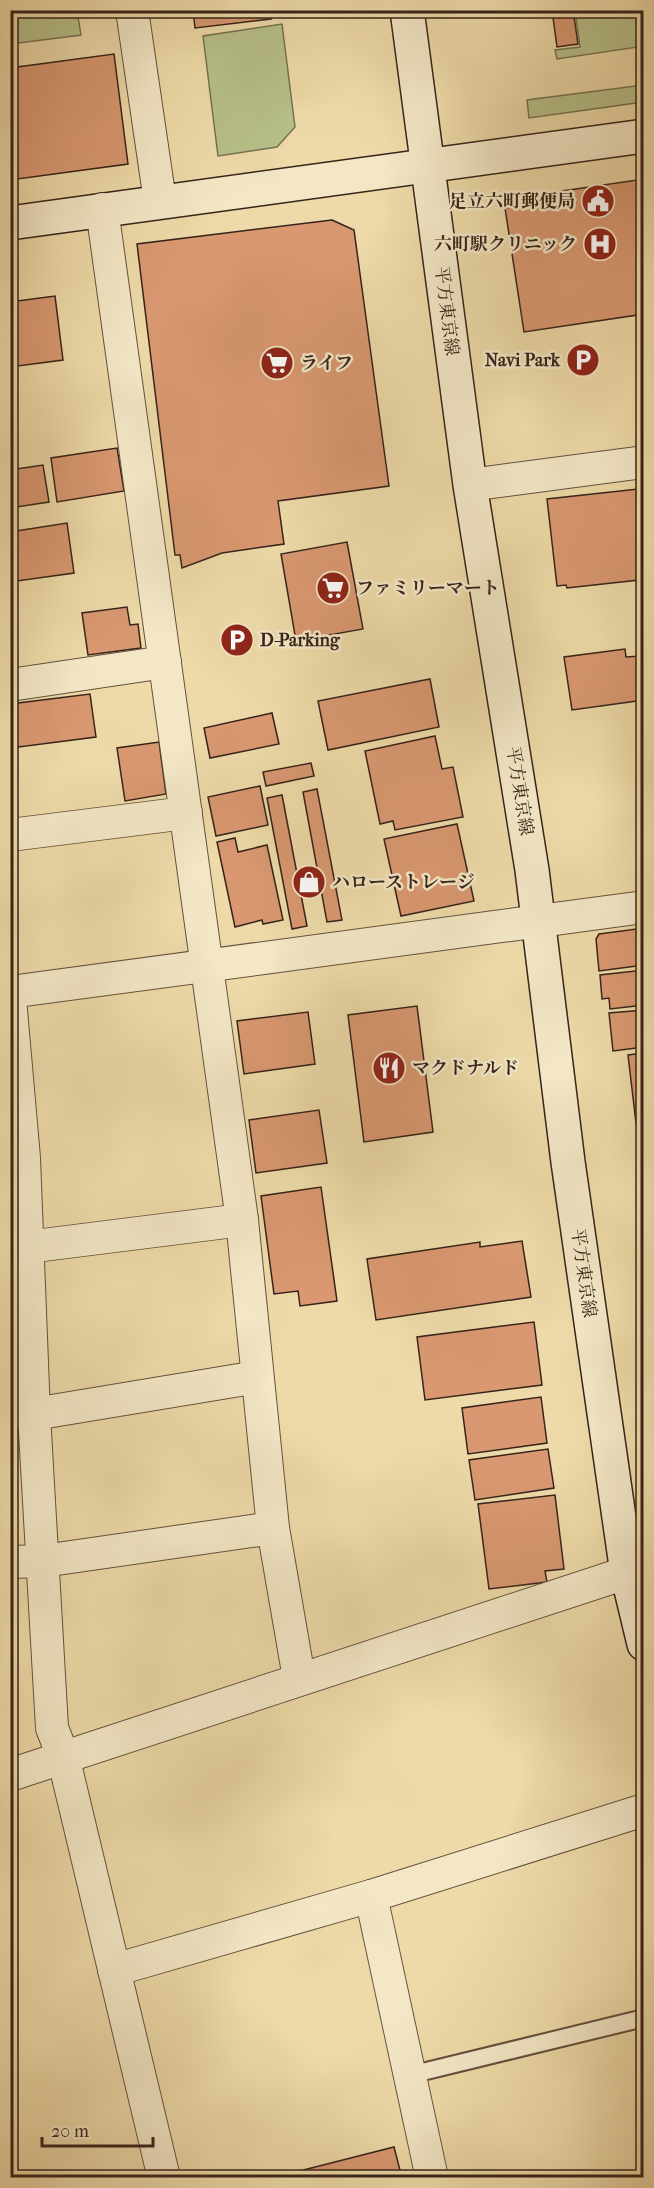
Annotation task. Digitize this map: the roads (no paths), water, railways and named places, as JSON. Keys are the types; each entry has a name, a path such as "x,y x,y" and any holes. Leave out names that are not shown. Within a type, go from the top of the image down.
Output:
{"main road":[{"name":"平方東京線","path":"406,10 470,485 539,920 568,1162 635,1570 644,1644"},
{"path":"10,222 644,136"}],"street":[{"path":"132,10 160,201"},
{"path":"102,209 242,1220 273,1528 299,1678"},
{"path":"470,485 644,462"},
{"path":"10,685 165,662"},
{"path":"10,835 186,813"},
{"path":"10,992 644,907"},
{"path":"10,999 17,1158 27,1247 22,1414 43,1561 52,1728 63,1756 164,2178"},
{"path":"27,1247 242,1220"},
{"path":"22,1414 257,1377"},
{"path":"10,1562 43,1561 273,1528"},
{"path":"10,1774 635,1570"},
{"path":"114,1970 371,1896 644,1810"},
{"path":"371,1896 432,2178"}],"lane":[{"path":"410,2075 644,2018"}],"place":[{"name":"足立六町郵便局","path":"598,201"},
{"name":"六町駅クリニック","path":"600,244"},
{"name":"Navi Park","path":"583,360"},
{"name":"ライフ","path":"277,363"},
{"name":"ファミリーマート","path":"333,588"},
{"name":"D-Parking","path":"237,640"},
{"name":"ハローストレージ","path":"309,882"},
{"name":"マクドナルド","path":"389,1068"}]}
